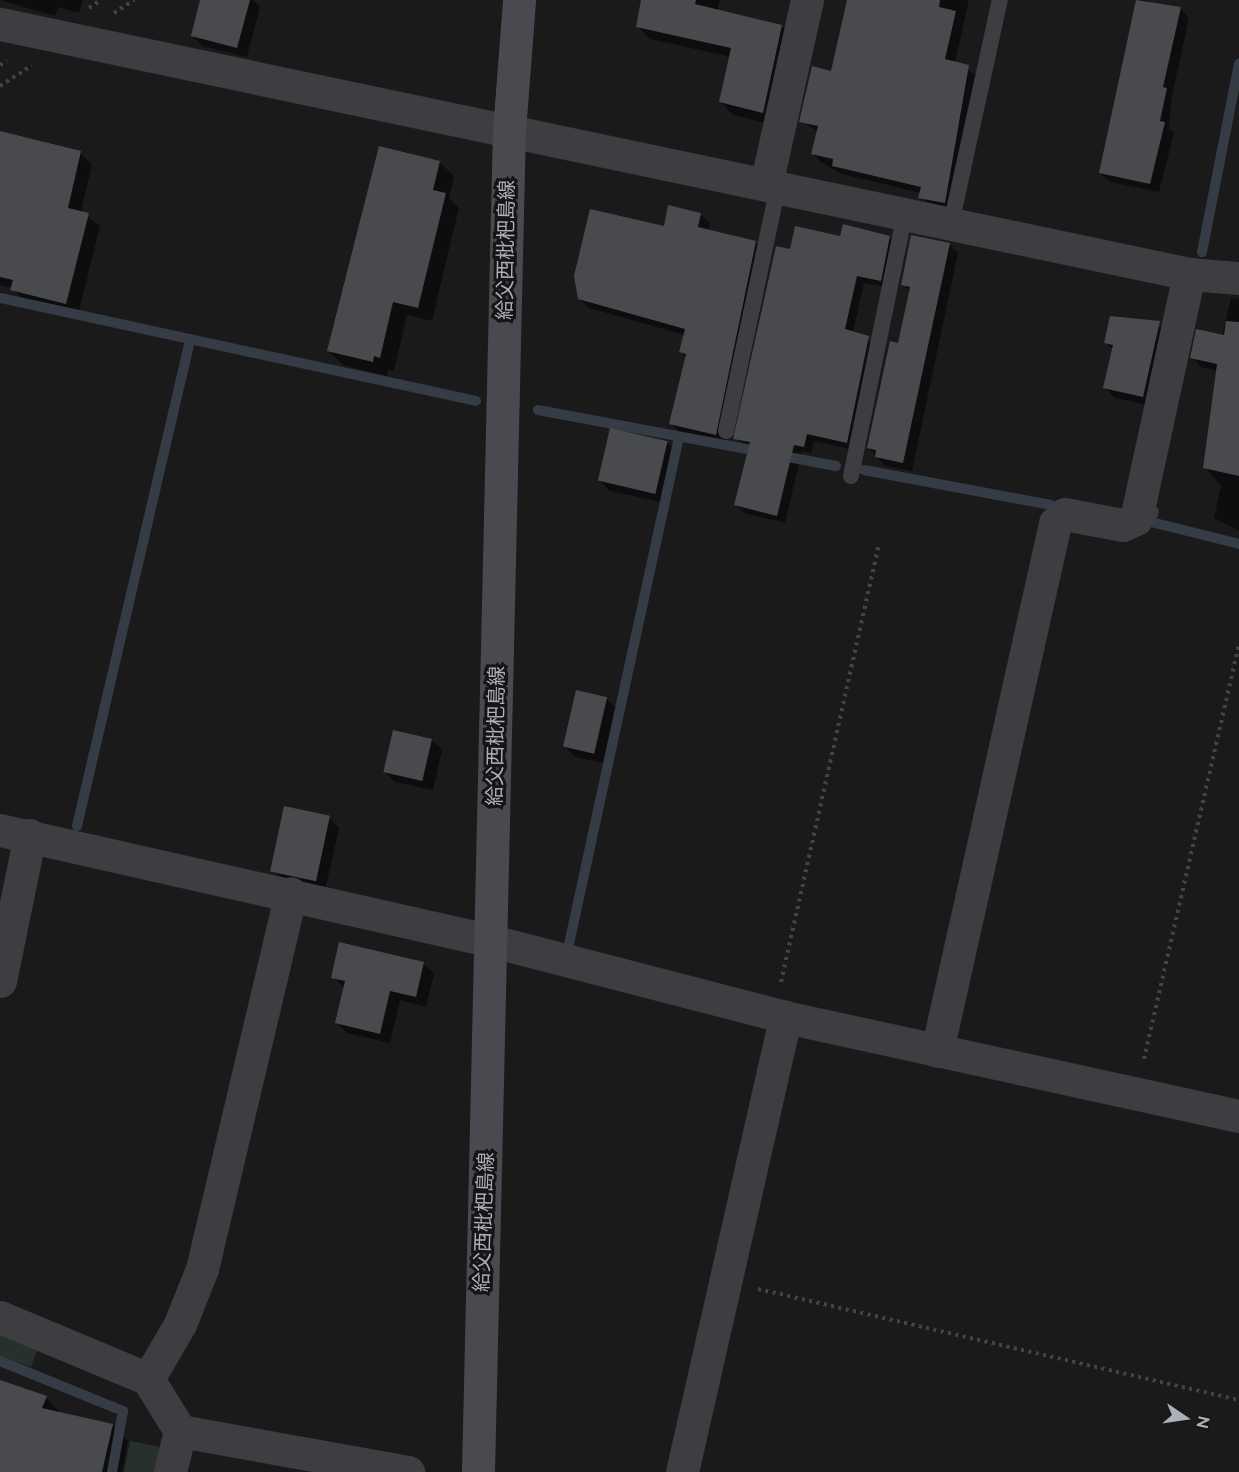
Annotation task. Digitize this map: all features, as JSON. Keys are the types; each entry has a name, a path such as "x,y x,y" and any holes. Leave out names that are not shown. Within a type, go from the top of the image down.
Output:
{"main road":[{"name":"給父西枇杷島線","path":"478,1472 492,941 508,130 519,0"}],"street":[{"path":"772,186 807,0"},
{"path":"0,24 1189,274 1239,278"},
{"path":"937,1051 1055,523 1065,514 1122,525 1136,519 1189,274"},
{"path":"0,981 15,833 291,893 492,941 780,1016 1239,1116"},
{"path":"148,1379 180,1324 202,1269 291,893"},
{"path":"682,1472 726,1281 780,1016"},
{"path":"0,1317 148,1379 180,1431 170,1472"},
{"path":"180,1431 408,1472"}],"lane":[{"path":"951,224 1000,0"},
{"path":"726,431 772,186"},
{"path":"851,476 905,214"}],"path":[{"path":"780,1016 879,547"},
{"path":"1136,1094 1239,645"},
{"path":"726,1281 1239,1400"}],"shaded area":[{"path":"0,1331 39,1346 31,1367 0,1356"},
{"path":"130,1441 166,1448 160,1472 124,1472"}],"building":[{"path":"200,0 250,0 237,48 191,36"},
{"path":"641,0 696,0 695,4 782,25 763,113 719,102 731,48 636,27"},
{"path":"847,0 940,0 939,7 956,11 945,59 969,65 945,203 918,198 921,187 832,166 833,159 811,154 818,126 799,122 812,66 831,71"},
{"path":"1136,0 1181,7 1163,87 1167,88 1160,121 1165,122 1150,184 1099,173"},
{"path":"0,131 81,151 68,208 89,213 66,304 10,290 13,280 0,277"},
{"path":"379,146 440,161 433,190 446,193 418,308 393,302 380,358 374,356 373,362 327,351"},
{"path":"668,205 701,213 698,227 756,241 716,435 669,424 686,354 679,352 685,329 578,299 574,276 590,209 664,226"},
{"path":"843,224 890,236 881,281 857,276 845,329 869,336 847,443 807,434 804,447 794,445 777,516 734,505 750,442 733,439 776,246 790,249 795,226 840,236"},
{"path":"911,235 950,243 903,463 875,457 876,450 867,448 890,341 898,343 910,287 901,285"},
{"path":"1110,316 1160,321 1143,397 1103,388 1113,345 1104,343"},
{"path":"1226,321 1239,322 1239,476 1203,468 1217,364 1190,358 1196,329 1224,335"},
{"path":"610,428 667,441 655,494 598,481"},
{"path":"576,690 607,697 594,754 563,747"},
{"path":"393,730 432,739 422,781 383,772"},
{"path":"284,806 330,816 316,881 270,872"},
{"path":"339,942 424,962 416,997 390,991 380,1034 335,1023 345,981 331,978"},
{"path":"0,1380 47,1396 42,1408 113,1424 102,1472 0,1472"}],"waterway":[{"path":"1202,252 1239,64"},
{"path":"0,298 476,401"},
{"path":"77,826 189,343"},
{"path":"538,410 762,452"},
{"path":"569,944 679,437"},
{"path":"777,455 836,466"},
{"path":"864,470 1051,505"},
{"path":"1154,511 1151,522 1239,544"},
{"path":"0,1361 123,1411 112,1472"}]}
